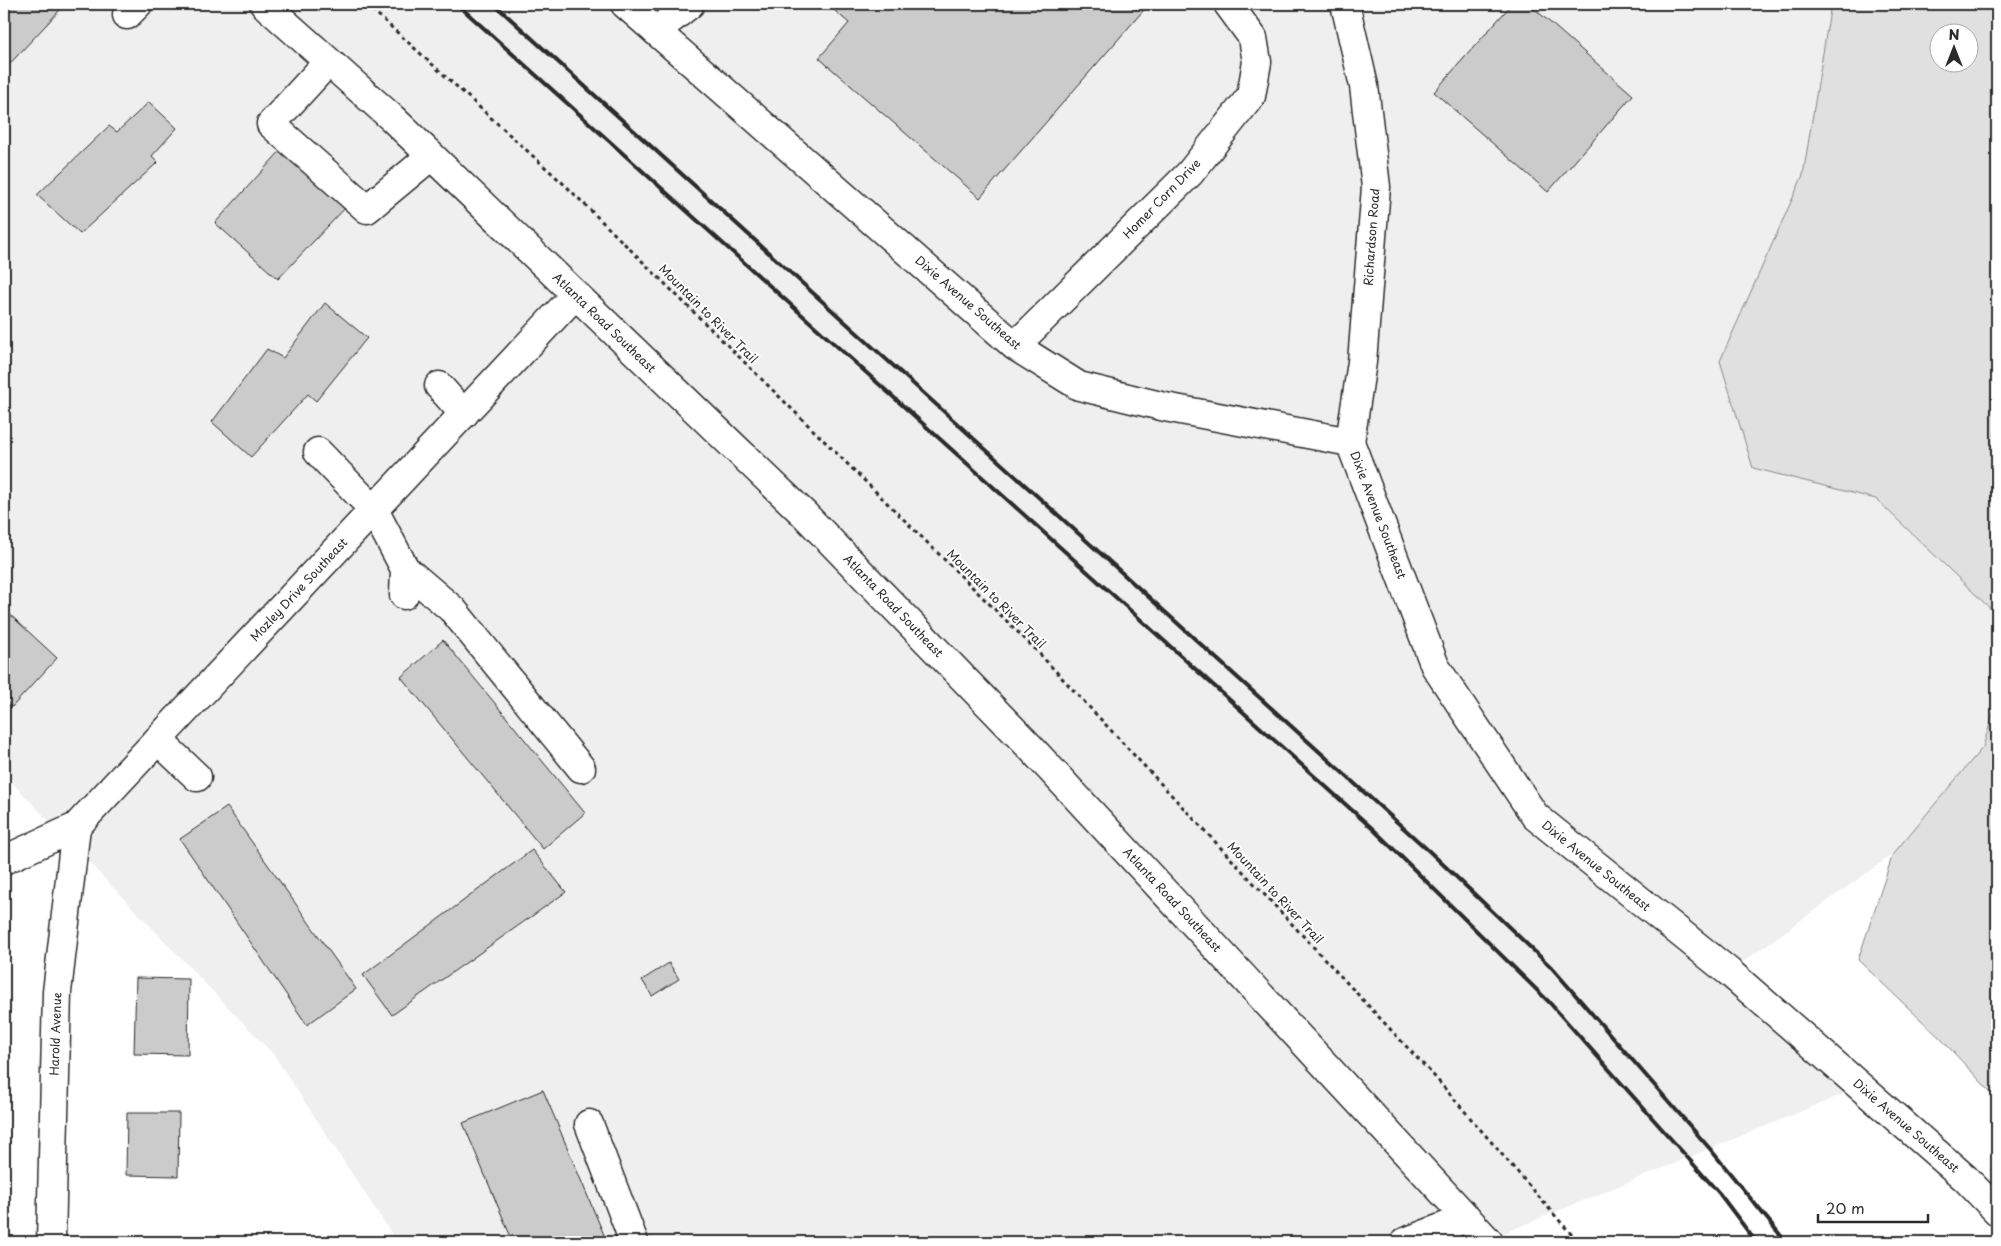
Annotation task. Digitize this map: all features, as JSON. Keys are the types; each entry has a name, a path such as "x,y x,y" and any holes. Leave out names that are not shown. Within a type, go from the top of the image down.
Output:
{"street":[{"name":"Atlanta Road Southeast","path":"264,4 431,156 805,515 1009,726 1489,1242"},
{"name":"Dixie Avenue Southeast","path":"625,4 1015,346 1079,386 1165,407 1350,442 1435,666 1535,816 1729,972 1965,1178 1997,1211"},
{"path":"656,31 690,4"},
{"name":"Homer Corn Drive","path":"1015,346 1190,173 1251,96 1257,62 1253,38 1228,4"},
{"name":"Richardson Road","path":"1344,4 1364,86 1376,187 1362,362 1350,442"},
{"path":"328,62 271,124 367,209 431,156"},
{"name":"Mozley Drive Southeast","path":"4,860 76,827 575,295"},
{"path":"439,386 464,414"},
{"path":"318,452 374,510 404,582 453,610 581,768"},
{"path":"158,740 197,777"},
{"name":"Harold Avenue","path":"51,1242 57,992 76,827"},
{"path":"589,1124 634,1242"},
{"path":"1405,1242 1467,1218"}],"path":[{"name":"Mountain to River Trail","path":"366,4 567,187 1034,648 1434,1076 1578,1242"}],"shaded area":[{"path":"4,4 1831,4 1803,175 1720,362 1753,468 1876,499 1997,615 1997,700 1983,747 1893,854 1729,972 1856,1089 1482,1242 397,1242 274,1055 4,774"},
{"path":"1831,4 1997,4 1997,615 1876,499 1753,468 1720,361 1803,175"},
{"path":"1997,700 1997,1099 1941,1039 1858,960 1893,854 1983,747"}],"building":[{"path":"4,4 53,4 60,10 4,70"},
{"path":"827,4 1149,4 980,198 819,58 849,23"},
{"path":"1512,4 1529,4 1633,95 1548,192 1434,92"},
{"path":"149,102 177,128 152,156 158,162 80,234 37,195 109,126 117,132"},
{"path":"283,148 347,206 278,279 215,223"},
{"path":"325,303 367,338 316,401 308,394 251,457 212,422 267,349 283,358"},
{"path":"4,609 57,658 12,707 4,699"},
{"path":"443,640 585,813 543,849 401,677"},
{"path":"227,807 356,989 307,1025 180,839"},
{"path":"532,850 566,892 392,1015 363,975"},
{"path":"669,963 679,979 652,996 642,980"},
{"path":"136,978 189,979 188,1055 134,1054"},
{"path":"543,1090 607,1242 513,1242 463,1123"},
{"path":"127,1113 179,1113 178,1176 126,1175"},
{"path":"127,1238 176,1238 176,1242 127,1242"}],"railway":[{"path":"457,4 1374,830 1549,1002 1719,1193 1756,1242"},
{"path":"494,4 1429,851 1552,968 1711,1150 1786,1242"}]}
